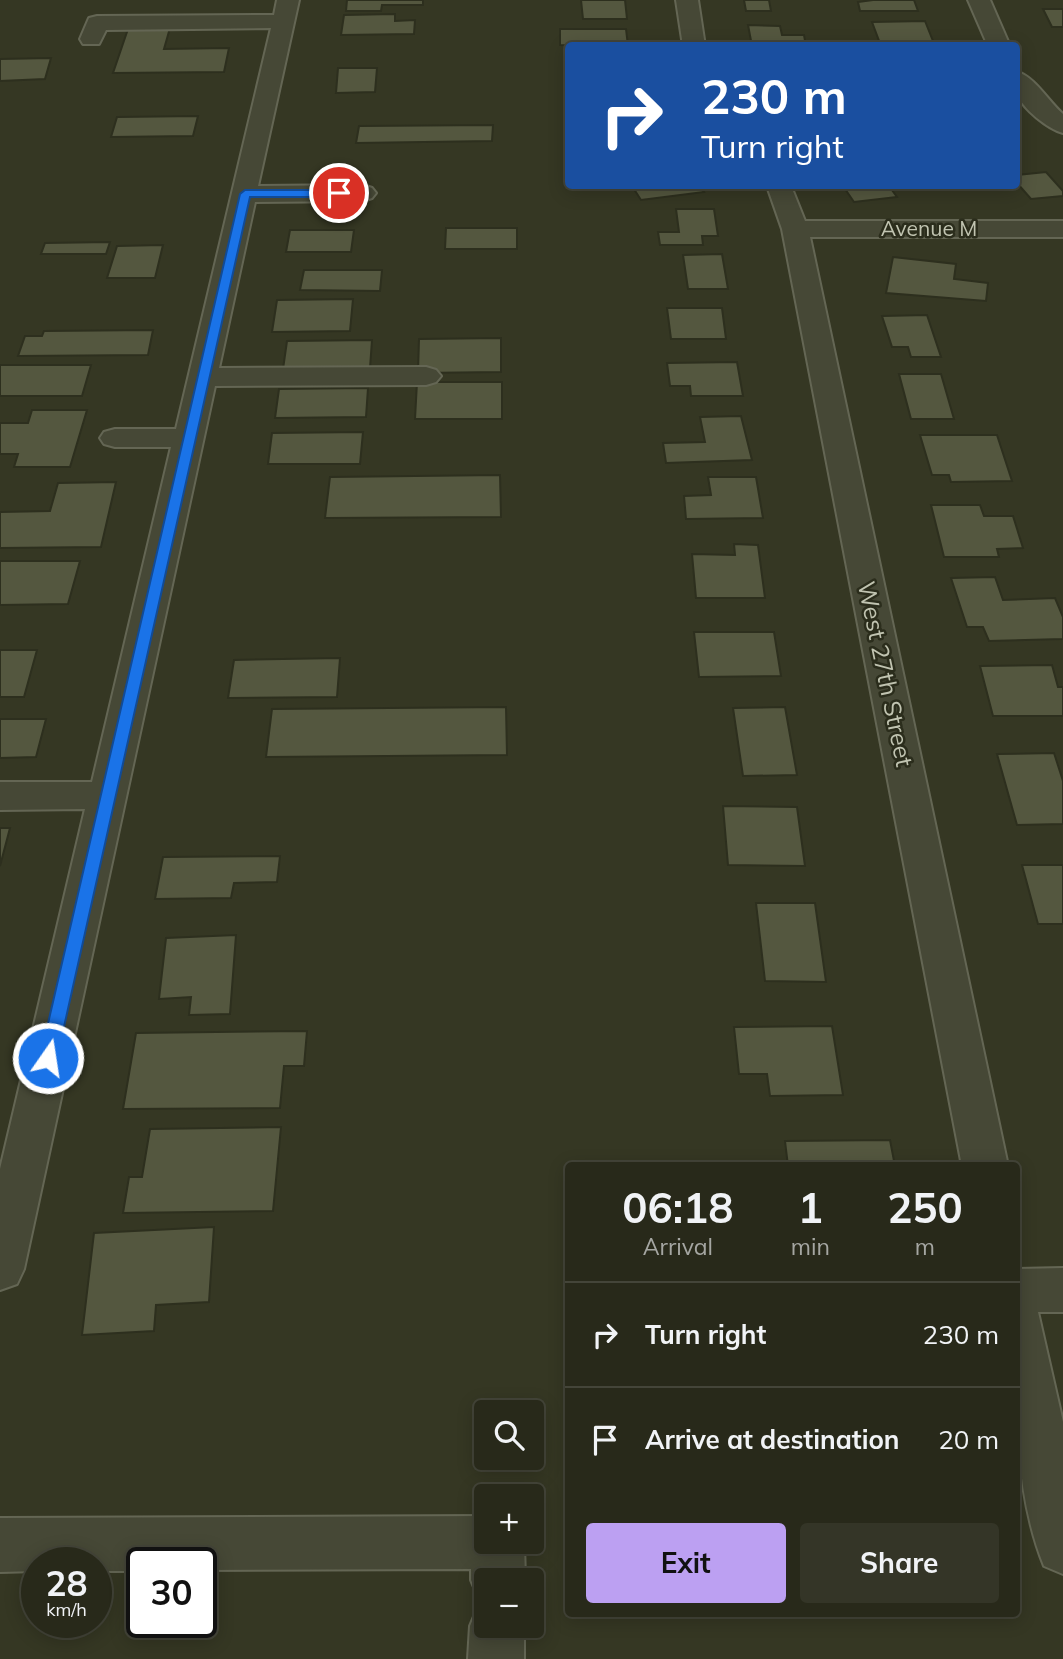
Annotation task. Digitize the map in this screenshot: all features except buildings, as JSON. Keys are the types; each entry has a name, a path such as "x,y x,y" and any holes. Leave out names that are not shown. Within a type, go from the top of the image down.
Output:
{"street":[{"path":"687,0 693,42"},
{"path":"979,0 997,42"},
{"path":"0,1269 286,11 97,23 91,39"},
{"path":"1020,83 1041,108 1063,126"},
{"name":"West 27th Street","path":"780,189 795,229 984,1162"},
{"path":"245,194 363,193"},
{"name":"Avenue M","path":"795,229 1063,229"},
{"path":"204,377 426,376"},
{"path":"115,438 190,438"},
{"path":"0,796 109,795"},
{"path":"1020,1291 1063,1290"},
{"path":"1020,1335 1063,1547"},
{"path":"0,1545 498,1542 498,1568"},
{"path":"496,1659 497,1638"}],"route":[{"path":"48,1058 245,194 339,193"}]}
